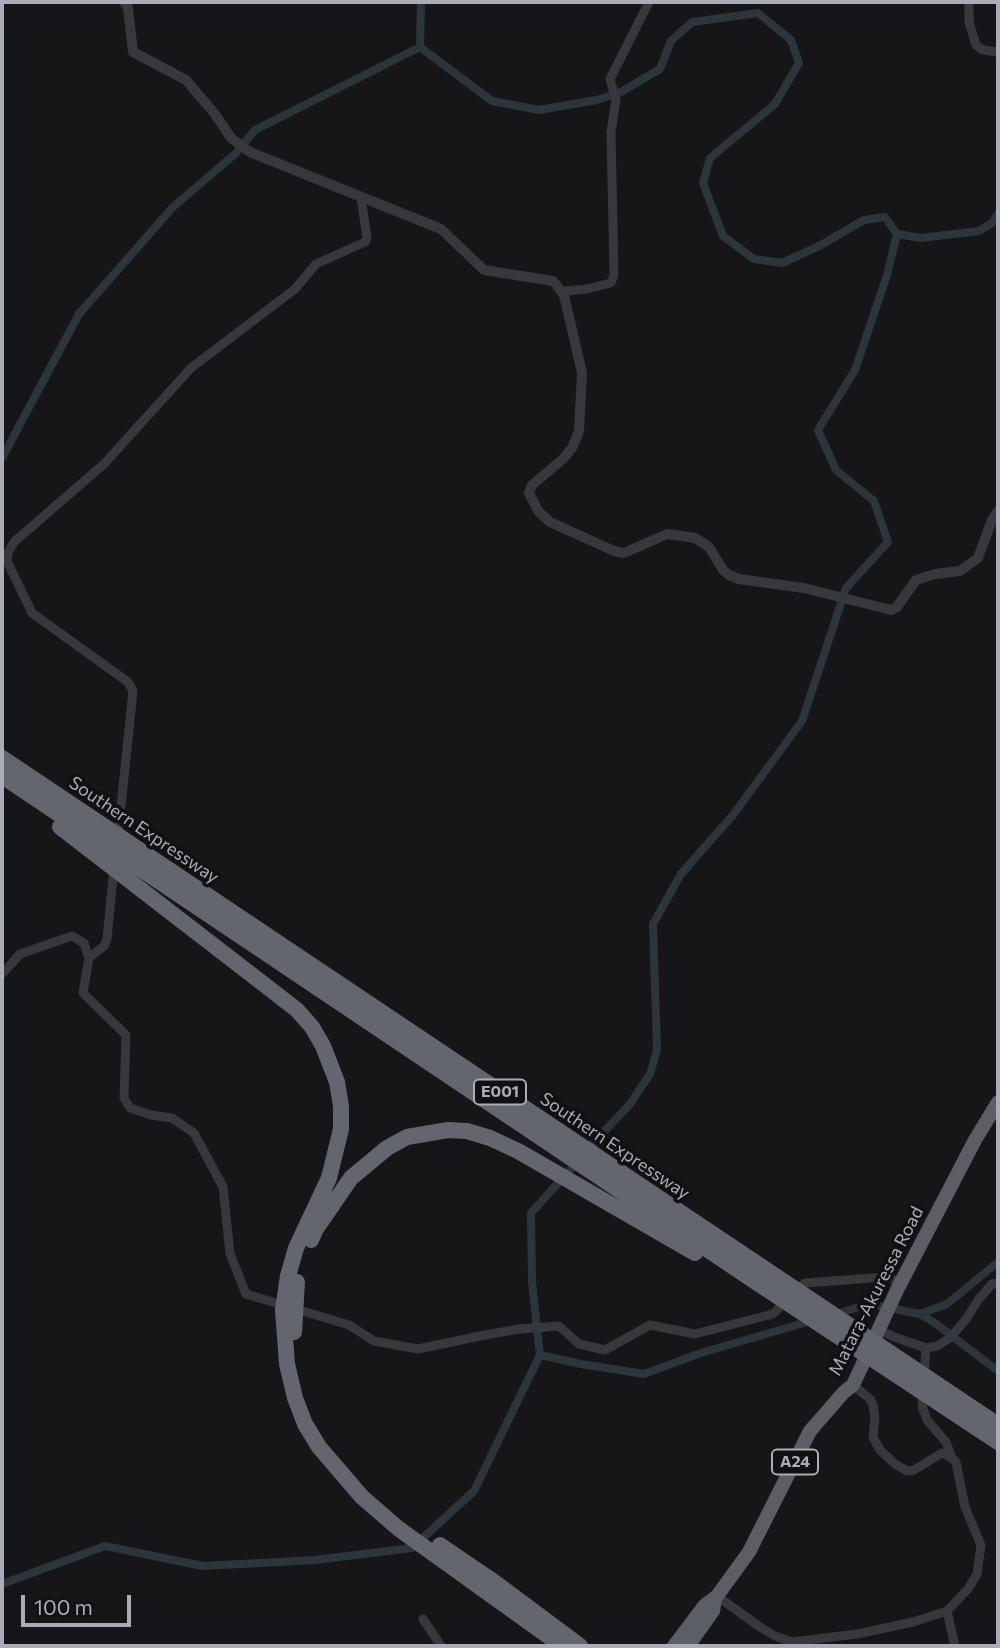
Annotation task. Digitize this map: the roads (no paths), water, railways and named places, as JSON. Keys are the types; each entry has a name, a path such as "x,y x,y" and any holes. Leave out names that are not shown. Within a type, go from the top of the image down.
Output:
{"highway":[{"name":"Southern Expressway","path":"2,758 998,1425"},
{"name":"Southern Expressway","path":"2,776 998,1442"},
{"path":"2,784 270,989 312,1027 323,1046 337,1083 341,1129 329,1178 296,1248 283,1310 287,1364 295,1398 305,1424 319,1447 362,1497 399,1529 580,1646"},
{"name":"Matara-Akuressa Road","path":"674,1646 705,1605 716,1598 750,1552 810,1431 853,1385 899,1286 975,1140 998,1102"},
{"path":"562,1646 487,1584 398,1517 344,1467 326,1444 310,1412 301,1385 295,1352 293,1327 297,1281 316,1229 351,1178 387,1148 407,1137 448,1130 467,1131 518,1151 805,1315"},
{"name":"Matara-Akuressa Road","path":"688,1646 713,1611 716,1598"}],"street":[{"path":"124,2 128,8 133,52 186,80 231,138 250,152 441,229 484,270 553,281 564,295 582,373 579,431 564,459 532,485 529,493 539,512 560,528 624,553 667,534 695,538 709,547 723,570 739,579 804,588 891,610 897,607 916,580 935,573 960,571 978,558 998,511"},
{"path":"564,295 566,291 611,283 614,275 611,132 615,100 610,79 649,2"},
{"path":"969,2 969,22 976,46 998,52"},
{"path":"89,958 104,946 107,939 132,691 128,682 32,613 7,561 8,553 15,542 104,464 191,368 295,289 316,264 365,242 367,238 361,197"},
{"path":"2,974 20,954 72,936 84,943 89,958 83,993 126,1035 124,1098 130,1108 172,1118 194,1133 223,1187 230,1254 246,1294 349,1325 374,1341 418,1349 519,1329 559,1326 579,1344 605,1350 650,1325 695,1334 769,1315 805,1283 886,1278 899,1286"},
{"path":"880,1325 894,1337 926,1348 937,1346 950,1338 978,1300 992,1284 998,1283"},
{"path":"926,1348 922,1406 927,1420 946,1442 952,1458"},
{"path":"716,1598 775,1636 792,1642 868,1632 913,1622 947,1611 968,1589 977,1574 981,1545 965,1507 956,1462 942,1453 914,1471 907,1471 895,1464 880,1450 873,1437 875,1418 870,1399 853,1385"},
{"path":"947,1611 955,1646"},
{"path":"423,1619 441,1646"}],"waterway":[{"path":"2,458 79,314 173,207 235,154 255,130 420,47 421,2"},
{"path":"420,47 492,101 539,110 597,100 621,92 660,69 671,41 692,22 758,13 791,40 799,63 775,104 710,158 703,183 723,236 754,259 782,263 821,245 864,220 885,217 897,234 887,275 855,370 818,430 836,470 874,501 888,542 846,588 802,721 733,815 681,874 653,924 657,1050 650,1074 630,1104 587,1150"},
{"path":"897,234 921,238 979,231 992,223 998,214"},
{"path":"2,1584 105,1546 203,1566 315,1560 412,1548 474,1491 540,1355 532,1282 531,1213 579,1160"},
{"path":"833,1315 869,1304 920,1314 947,1304 998,1262"},
{"path":"920,1314 998,1371"},
{"path":"540,1355 644,1374 701,1353 814,1320"}]}
